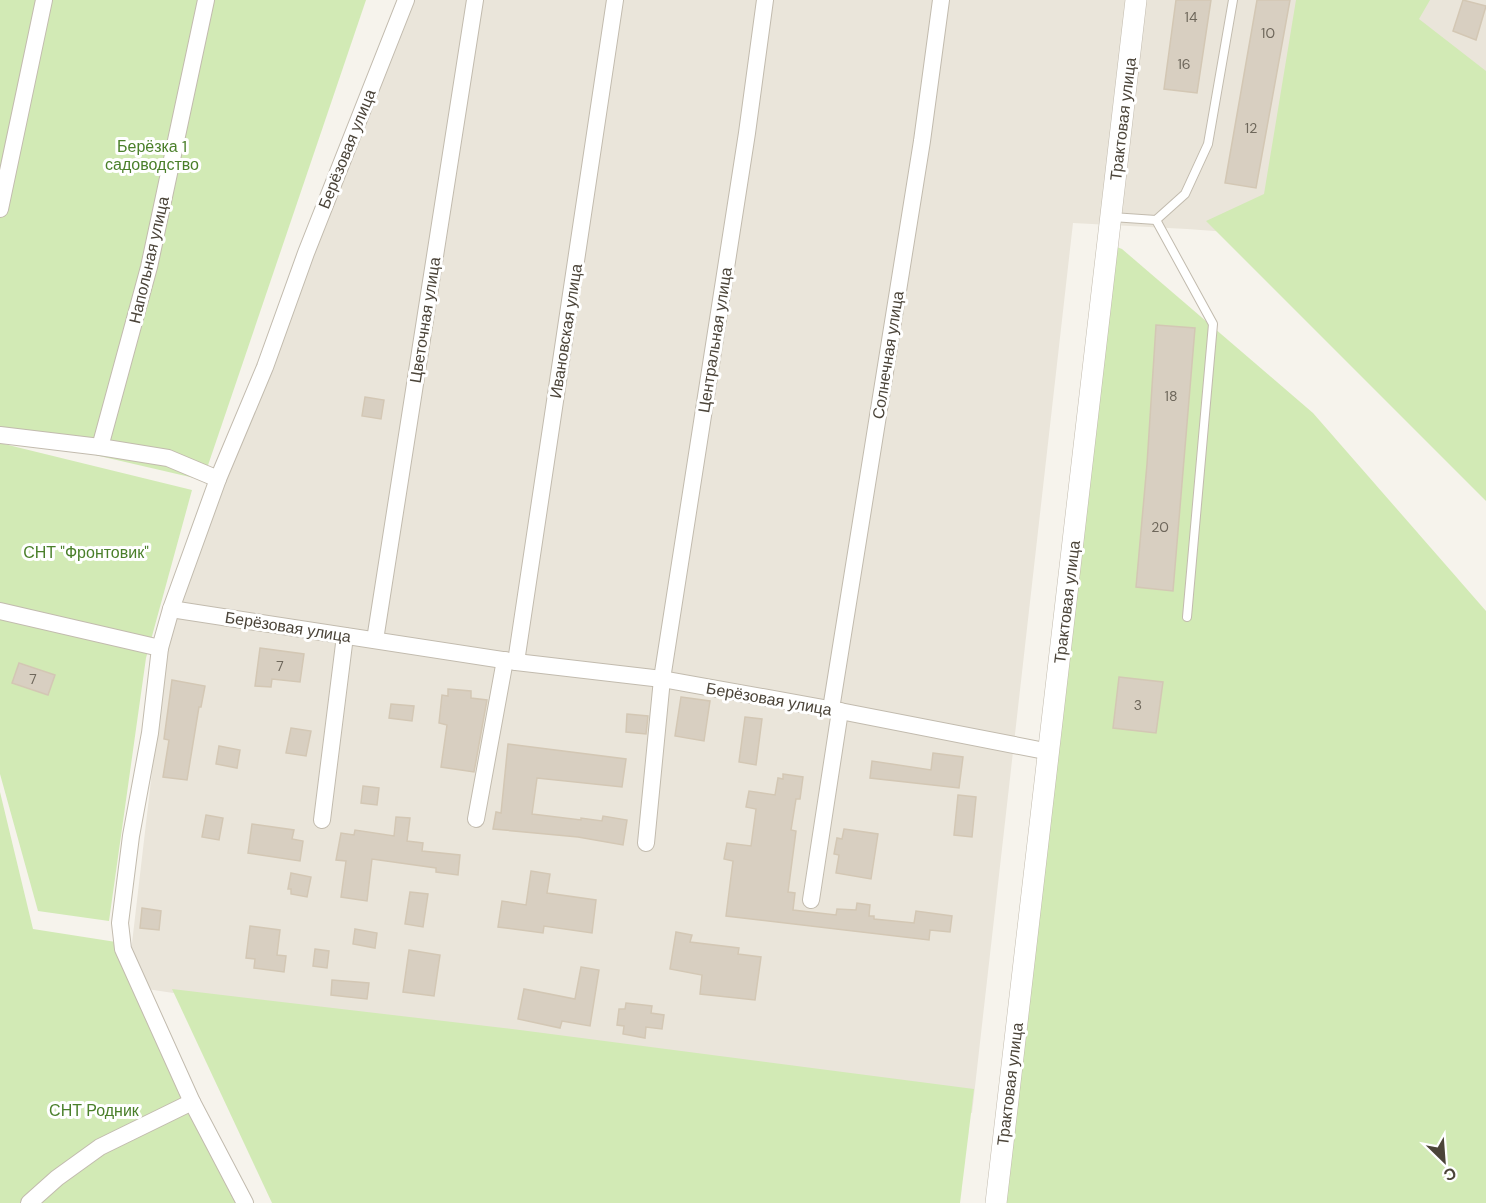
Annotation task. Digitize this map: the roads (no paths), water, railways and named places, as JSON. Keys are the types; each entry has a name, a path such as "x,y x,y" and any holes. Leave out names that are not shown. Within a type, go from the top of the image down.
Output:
{"street":[{"path":"0,209 44,0"},
{"name":"Напольная улица","path":"100,447 150,267 206,0"},
{"name":"Берёзовая улица","path":"406,0 306,253 265,368 218,479 171,609 511,661 662,679 1050,752"},
{"name":"Цветочная улица","path":"375,640 475,0"},
{"name":"Ивановская улица","path":"476,819 511,661 615,0"},
{"name":"Центральная улица","path":"646,843 662,679 747,134 765,0"},
{"name":"Солнечная улица","path":"811,900 835,710 942,0"},
{"name":"Трактовая улица","path":"996,1203 1136,0"},
{"path":"0,435 168,458 218,479"},
{"path":"171,609 160,648 150,733 131,836 120,923 123,950 192,1102 245,1203"},
{"path":"0,611 160,648"},
{"path":"322,820 345,636"},
{"path":"30,1203 57,1178 100,1147 192,1102"}],"lane":[{"path":"1111,217 1156,220 1185,194 1208,144 1233,0"},
{"path":"1156,220 1213,324 1187,616"}],"park label":[{"name":"Берёзка 1 садоводство","path":"152,155"},
{"name":"СНТ \"Фронтовик\"","path":"86,552"},
{"name":"СНТ Родник","path":"94,1110"}]}
